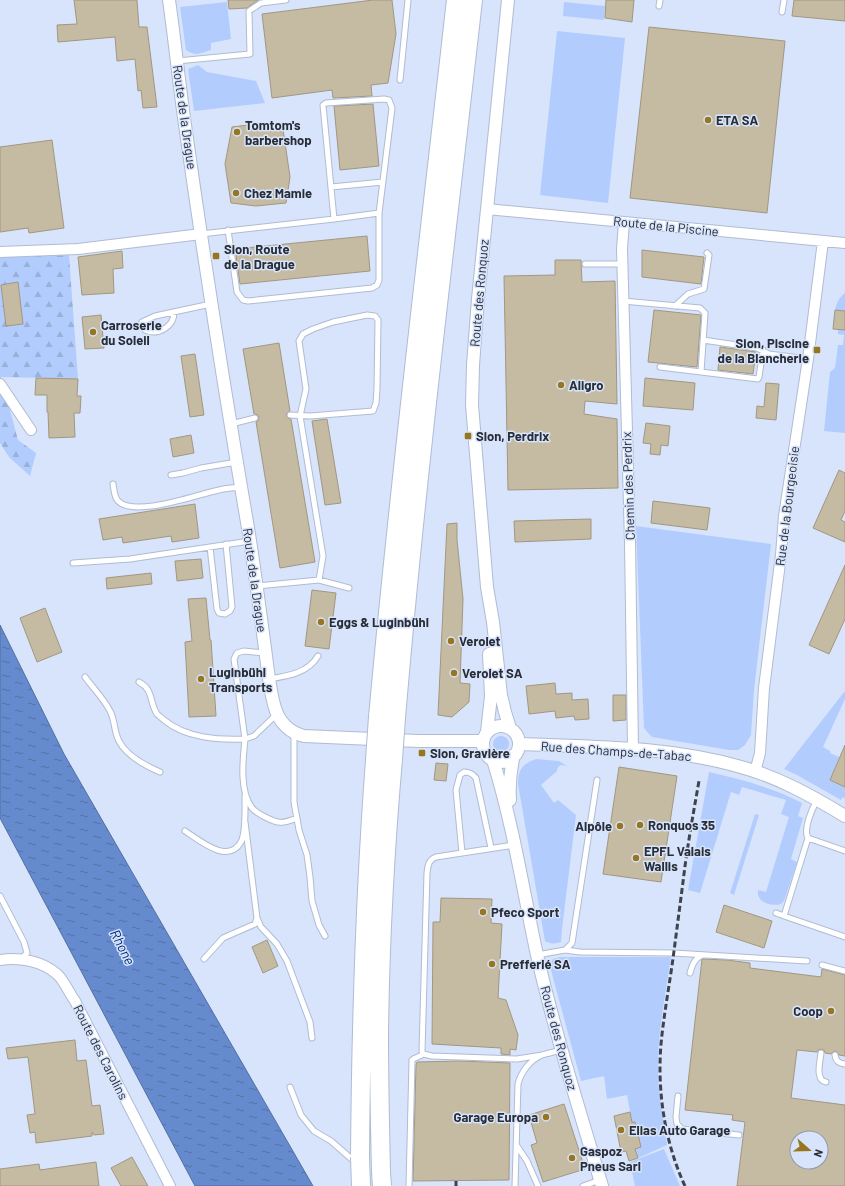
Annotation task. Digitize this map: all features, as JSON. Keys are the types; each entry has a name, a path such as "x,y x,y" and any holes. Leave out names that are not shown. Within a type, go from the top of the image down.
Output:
{"highway":[{"path":"373,1177 381,950 386,861 384,760 403,469 456,0"},
{"path":"387,718 403,631 418,482 473,0"},
{"path":"373,1177 360,1080 369,849 384,760"}],"street":[{"name":"Route de la Drague","path":"169,0 201,234 230,424 257,586 269,678 277,714 283,724 294,732 304,736 418,741 485,737"},
{"name":"Route des Ronquoz","path":"485,737 491,696 487,623 487,587 472,405 473,365 478,299 508,0"},
{"name":"Route de la Piscine","path":"487,209 845,243"},
{"name":"Chemin des Perdrix","path":"624,222 622,264 634,749"},
{"path":"0,252 78,249 201,234"},
{"name":"Rue de la Bourgeoisie","path":"755,772 760,753 764,688 781,555 784,516 808,359 823,241"},
{"path":"0,384 31,430"},
{"name":"Route des Ronquoz","path":"487,587 493,622 501,695 510,728"},
{"path":"504,726 510,728 517,735 517,750 509,760 503,762 493,760 484,751 485,737 492,728 504,726"},
{"name":"Rue des Champs-de-Tabac","path":"517,750 565,745 673,752 701,757 742,767 786,784 817,799 845,816"},
{"name":"Route des Ronquoz","path":"514,843 509,780 517,750"},
{"name":"Route des Ronquoz","path":"493,760 507,810 537,954 561,1050 601,1183"},
{"name":"Route des Carolins","path":"0,960 21,959 42,964 59,976 75,1002 170,1186"}],"lane":[{"path":"177,61 250,54 249,11 261,3 286,0"},
{"path":"400,80 408,0"},
{"path":"659,6 660,0"},
{"path":"782,12 784,0"},
{"path":"228,230 237,292 243,300 248,301 372,288 377,285 379,280 379,213 392,108 389,100 384,98 326,103 323,105 334,219"},
{"path":"331,187 383,182"},
{"path":"201,234 379,213"},
{"path":"675,306 688,294 704,288 709,256 708,253"},
{"path":"585,264 622,264"},
{"path":"623,301 700,308 703,310 705,313 701,372"},
{"path":"174,312 174,317 166,329 150,332 145,330 142,322 155,316 174,312 212,304"},
{"path":"290,415 300,416 373,411 376,404 377,381 378,320 375,316 368,315 333,322 303,334 299,341 306,389 300,416 323,556 319,580"},
{"path":"703,340 757,348 769,354 808,359"},
{"path":"660,367 758,379 763,350"},
{"path":"230,424 255,418"},
{"path":"171,475 190,470 237,462"},
{"path":"113,484 118,501 124,505 141,508 170,503 219,490 241,487"},
{"path":"73,563 130,559 250,541"},
{"path":"210,547 217,609 219,613 225,614 230,612 232,607 226,544"},
{"path":"257,586 319,580 350,588"},
{"path":"266,653 244,651 237,653 234,659 244,739 243,770 245,822 257,918 261,927 277,944 287,961 310,1022 312,1038"},
{"path":"269,678 286,677 298,673 308,668 318,656"},
{"path":"85,677 105,702 111,714 119,741 139,762 160,772"},
{"path":"139,682 150,692 157,714 169,724 181,731 202,736 224,740 244,739 254,736 277,714"},
{"path":"294,732 294,802 299,830 307,854 312,901 319,925 325,936"},
{"path":"462,853 456,790 460,775 464,772 473,774 476,778 491,848"},
{"path":"565,950 572,943 597,780"},
{"path":"245,795 253,810 274,822 284,823 297,818"},
{"path":"784,916 808,838 806,830 817,799"},
{"path":"185,831 204,844 225,852 234,849 241,842 245,822"},
{"path":"808,838 845,851"},
{"path":"424,1054 422,1051 428,864 432,858 436,857 514,843"},
{"path":"0,896 24,942 27,953 21,959"},
{"path":"776,912 845,937"},
{"path":"204,959 223,938 255,924 257,918"},
{"path":"537,954 565,950 580,952 674,953 807,961"},
{"path":"690,973 692,964 702,955"},
{"path":"822,965 845,971"},
{"path":"409,1186 412,1060 424,1054 432,1056 517,1059 542,1056 561,1050"},
{"path":"821,1053 819,1076 821,1080 826,1082"},
{"path":"835,1054 838,1062 845,1064"},
{"path":"515,1186 519,1079 524,1070 533,1061 542,1056"},
{"path":"290,1087 301,1115 314,1130 331,1141 373,1177"},
{"path":"678,1096 676,1117 677,1124 682,1128 739,1135"},
{"path":"516,1145 527,1161 538,1186"},
{"path":"583,1186 601,1183"}],"green space":[{"path":"227,2 231,39 211,43 211,50 201,53 196,54 186,50 180,7"},
{"path":"564,2 605,6 604,20 563,16"},
{"path":"557,31 625,38 608,203 540,195"},
{"path":"198,65 207,72 256,81 265,103 194,111 188,69"},
{"path":"69,255 78,379 1,377 18,440 36,453 30,476 9,457 0,443 0,257"},
{"path":"845,293 845,433 824,431 830,372 835,368 838,345 843,345 844,335 838,334 838,329 833,329 834,314 841,296"},
{"path":"636,526 771,544 754,690 751,735 745,745 738,750 729,750 652,737 644,728"},
{"path":"845,691 845,699 823,747 830,751 830,753 839,757 830,780 845,787 845,799 843,797 841,800 784,769"},
{"path":"498,736 504,736 509,741 507,750 504,752 498,752 493,747 493,741"},
{"path":"536,759 559,761 567,766 561,765 557,768 557,771 541,785 554,803 558,800 576,815 561,942 555,943 545,941 518,784 520,771 524,765"},
{"path":"709,772 757,784 802,803 798,816 803,818 791,859 797,862 784,901 781,904 773,905 765,903 759,898 758,890 766,892 789,817 781,814 786,800 742,787 739,795 731,792 700,893 688,890"},
{"path":"755,814 759,815 734,895 730,893"},
{"path":"560,957 671,957 661,1021 658,1060 659,1092 667,1145 638,1158 635,1149 641,1147 635,1122 632,1122 627,1095 607,1099 604,1076 581,1081 550,964 553,959"},
{"path":"664,1149 680,1186 635,1186 630,1162"}],"water":[{"name":"Rhone","path":"0,625 64,754 313,1186 195,1186 0,818"}],"building":[{"path":"74,0 137,0 139,27 147,27 157,107 143,108 141,90 138,91 135,59 117,61 115,37 58,42 57,25 77,24"},
{"path":"228,0 258,0 247,8 229,9"},
{"path":"373,0 392,0 396,34 388,83 371,85 372,96 333,98 332,90 272,98 262,14"},
{"path":"606,0 634,0 632,22 605,18"},
{"path":"794,0 845,0 845,21 792,16"},
{"name":"ETA SA","path":"649,27 785,41 767,213 630,198"},
{"path":"373,104 379,166 340,170 334,106"},
{"path":"256,124 283,129 290,177 286,203 256,206 231,203 225,164 232,127"},
{"path":"52,140 64,228 29,233 28,228 0,232 0,147"},
{"path":"367,236 370,271 240,284 235,249"},
{"path":"642,250 704,257 701,284 642,277"},
{"path":"122,251 123,268 113,269 114,293 82,295 78,257"},
{"name":"Aligro","path":"555,260 581,260 582,282 615,281 617,404 585,401 584,414 617,419 618,488 508,490 504,276 555,275"},
{"path":"18,282 23,324 6,326 1,285"},
{"path":"654,310 701,315 697,367 648,362"},
{"path":"835,310 845,311 845,330 833,329"},
{"name":"Carroserie du Soleil","path":"101,315 104,348 85,349 82,317"},
{"path":"279,343 290,411 286,415 291,419 315,562 280,568 256,422 258,421 259,417 258,415 254,414 243,349"},
{"path":"720,347 756,352 753,374 718,370"},
{"path":"195,354 204,415 190,417 181,356"},
{"path":"36,378 78,379 77,396 81,396 80,413 74,413 75,437 49,438 47,395 35,395"},
{"path":"645,378 695,383 693,410 643,406"},
{"path":"766,383 779,384 776,420 756,418 757,406 764,407"},
{"path":"327,419 341,503 325,505 312,421"},
{"path":"646,423 670,426 668,446 661,445 660,455 650,454 651,444 643,443"},
{"path":"191,435 194,453 173,457 170,439"},
{"path":"839,470 845,473 845,511 841,520 845,522 845,542 813,528"},
{"path":"653,501 710,508 707,530 651,523"},
{"path":"195,504 199,538 172,542 171,536 123,543 122,537 103,540 99,519"},
{"path":"591,519 591,539 515,542 514,521"},
{"name":"Verolet","path":"457,523 457,540 463,599 460,683 470,684 469,702 452,717 438,715 447,524"},
{"path":"201,559 203,578 177,581 175,561"},
{"path":"845,565 845,619 829,654 809,645"},
{"path":"151,573 152,584 107,589 106,578"},
{"path":"312,590 336,593 329,649 305,646"},
{"path":"206,598 211,640 216,716 189,717 185,642 192,641 188,599"},
{"path":"45,608 62,652 37,662 20,618"},
{"path":"555,683 556,694 572,693 572,700 588,699 589,719 575,720 574,716 556,718 555,711 529,714 526,686"},
{"path":"613,695 626,695 626,720 613,721"},
{"path":"845,745 845,787 830,780"},
{"path":"436,763 448,764 446,781 434,780"},
{"name":"Alpôle","path":"619,767 677,776 661,882 603,874"},
{"path":"441,898 492,899 491,923 502,924 498,998 506,1000 518,1035 516,1050 510,1049 510,1055 501,1054 501,1048 432,1044 433,922 440,922"},
{"path":"724,905 772,921 764,948 716,932"},
{"path":"267,940 278,966 263,973 252,947"},
{"path":"702,959 750,963 750,968 821,977 822,969 845,975 845,1056 839,1055 836,1051 831,1054 825,1053 824,1050 821,1049 817,1052 797,1050 791,1098 845,1105 845,1186 737,1186 745,1122 732,1120 733,1115 685,1110"},
{"path":"75,1040 77,1061 86,1060 92,1106 100,1105 104,1134 94,1135 92,1132 92,1136 36,1143 35,1132 30,1133 27,1115 35,1114 28,1057 8,1059 6,1048"},
{"path":"459,1061 510,1063 509,1180 413,1181 417,1062"},
{"path":"564,1104 585,1169 543,1182 531,1145 537,1143 529,1115"},
{"path":"630,1112 632,1122 635,1122 641,1147 635,1149 638,1158 629,1161 626,1151 621,1152 614,1116"},
{"path":"132,1157 148,1186 121,1186 111,1168"},
{"path":"96,1162 99,1186 0,1186 0,1169 39,1164 40,1170"}],"railway":[{"path":"685,1186 672,1152 664,1117 660,1080 660,1062 661,1044 690,832 699,781"},
{"path":"456,1181 456,1186"}],"place":[{"name":"ETA SA","path":"708,120"},
{"name":"Tomtom's barbershop","path":"237,132"},
{"name":"Chez Mamie","path":"236,193"},
{"name":"Sion, Route de la Drague","path":"216,256"},
{"name":"Carroserie du Soleil","path":"93,332"},
{"name":"Sion, Piscine de la Blancherie","path":"817,350"},
{"name":"Aligro","path":"561,385"},
{"name":"Sion, Perdrix","path":"468,436"},
{"name":"Eggs & Luginbühl","path":"321,622"},
{"name":"Verolet","path":"451,641"},
{"name":"Verolet SA","path":"454,673"},
{"name":"Luginbühl Transports","path":"201,679"},
{"name":"Sion, Gravière","path":"422,753"},
{"name":"Ronquos 35","path":"640,825"},
{"name":"Alpôle","path":"620,826"},
{"name":"EPFL Valais Wallis","path":"636,858"},
{"name":"Pfeco Sport","path":"483,912"},
{"name":"Prefferlé SA","path":"492,964"},
{"name":"Coop","path":"831,1011"},
{"name":"Garage Europa","path":"546,1117"},
{"name":"Elias Auto Garage","path":"621,1130"},
{"name":"Gaspoz Pneus Sarl","path":"572,1158"}]}
